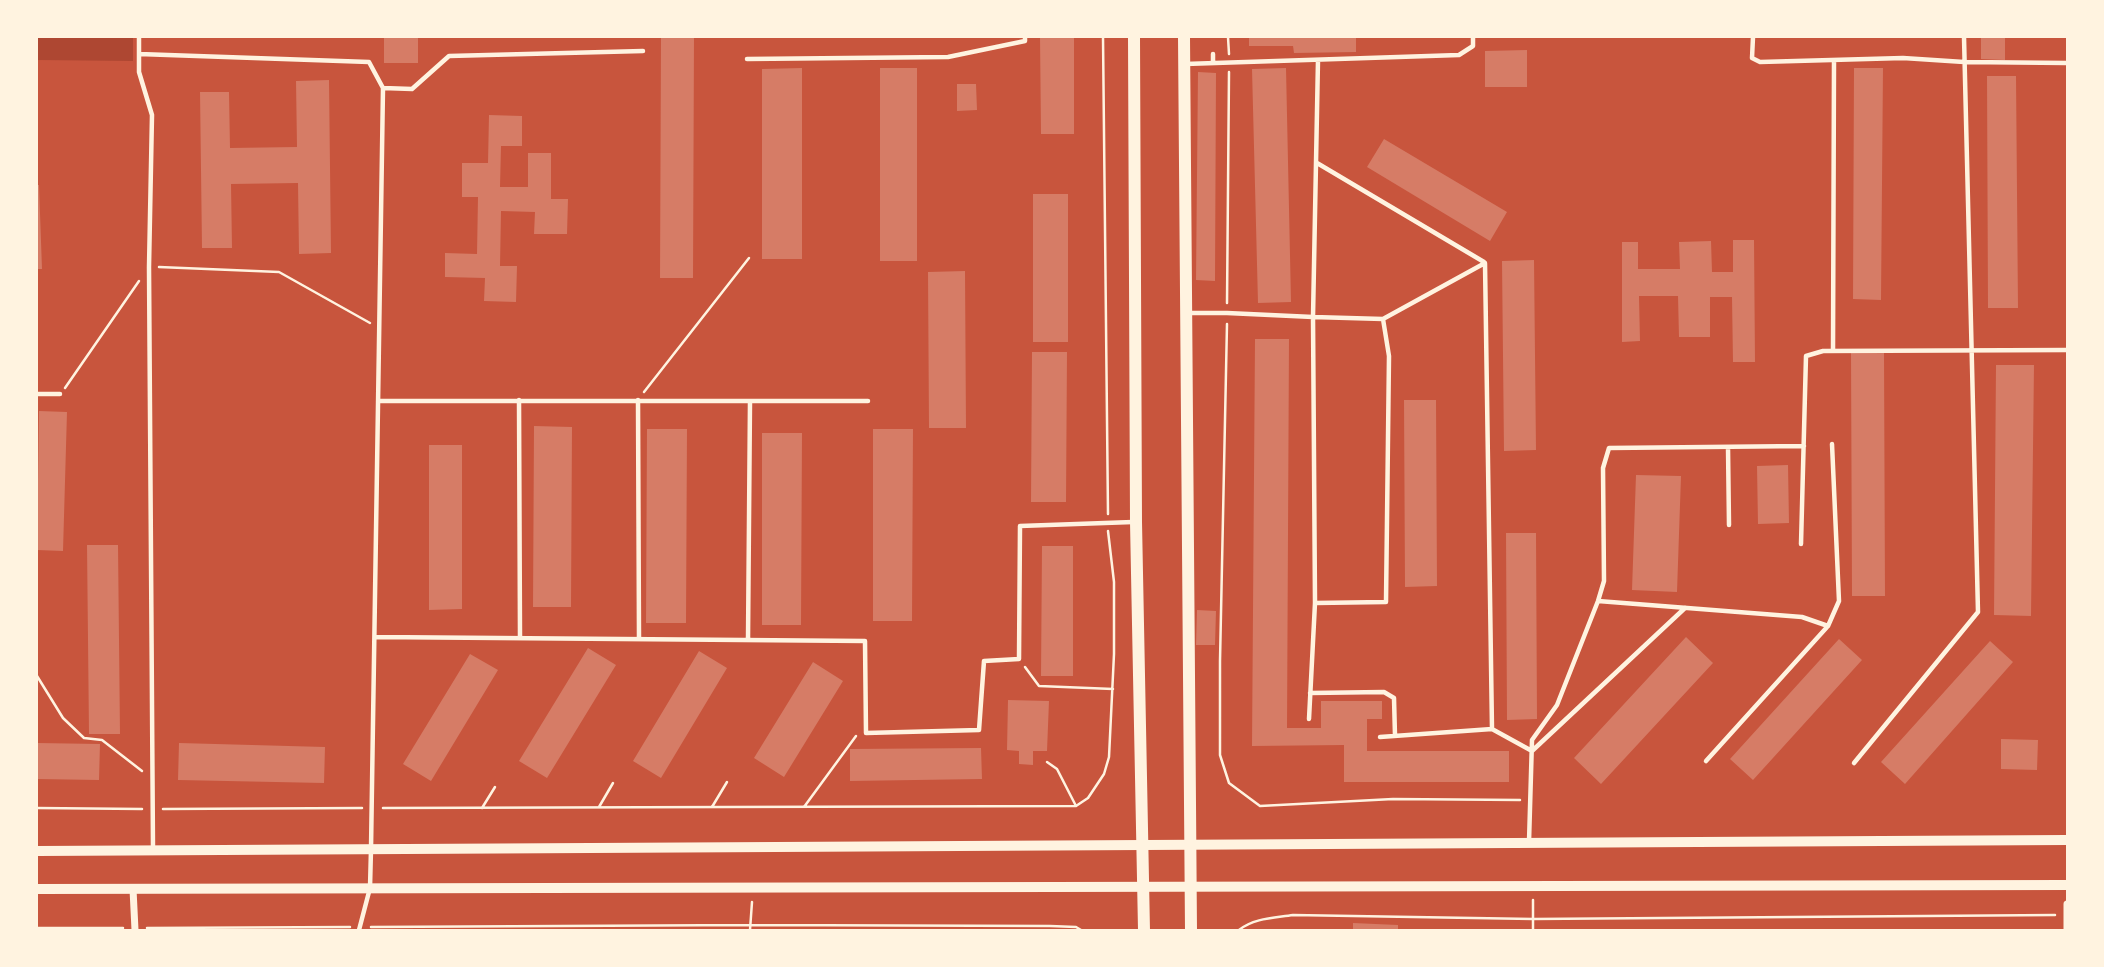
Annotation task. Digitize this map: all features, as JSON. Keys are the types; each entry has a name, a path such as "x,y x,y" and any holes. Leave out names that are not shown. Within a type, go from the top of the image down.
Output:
{"main road":[{"path":"1134,37 1136,522 1144,930"},
{"path":"1184,37 1191,930"}],"street":[{"path":"37,851 2067,840"},
{"path":"37,889 2067,885"},
{"path":"134,889 135,930"},
{"path":"2067,904 2067,930"}],"lane":[{"path":"139,37 139,72 152,116 149,267 153,850"},
{"path":"747,59 948,57 1025,41 1025,37"},
{"path":"1184,64 1459,54 1473,46 1473,37"},
{"path":"1753,37 1752,58 1760,62 1903,58 2067,64"},
{"path":"1854,763 1978,612 1964,37"},
{"path":"383,88 412,89 449,56 643,51"},
{"path":"139,54 369,62 383,88 370,888 359,928"},
{"path":"1213,54 1213,63"},
{"path":"1309,719 1315,603 1313,317 1318,60"},
{"path":"1833,351 1834,60"},
{"path":"1317,163 1485,262"},
{"path":"1186,313 1383,319 1485,262"},
{"path":"1485,262 1492,729"},
{"path":"1315,603 1386,602 1389,356 1383,319"},
{"path":"1801,544 1805,356 1823,351 2067,350"},
{"path":"37,394 60,394"},
{"path":"519,400 520,638"},
{"path":"638,400 639,639"},
{"path":"378,401 868,401"},
{"path":"748,640 750,401"},
{"path":"1706,761 1828,626 1839,601 1832,444"},
{"path":"1529,843 1532,740 1557,705 1604,580 1603,468 1609,448 1804,446"},
{"path":"1728,447 1729,525"},
{"path":"374,637 865,641 866,733 979,730 984,661 1019,659 1020,526 1136,522"},
{"path":"1598,601 1802,617 1828,626"},
{"path":"1532,751 1685,608"},
{"path":"1310,692 1384,692 1394,698 1395,736"},
{"path":"1380,737 1492,729 1532,751"}],"path":[{"path":"37,808 1076,806 1088,798 1104,774 1109,757 1113,689 1114,582 1109,555 1108,523 1103,37"},
{"path":"1228,37 1227,313 1220,661 1220,755 1228,783 1260,806 1393,799 1530,800"},
{"path":"638,400 749,258"},
{"path":"60,394 149,267 279,272 379,328"},
{"path":"1019,659 1039,686 1113,689"},
{"path":"37,676 62,718 84,738 102,740 153,779"},
{"path":"804,807 866,722"},
{"path":"1047,762 1057,769 1076,806"},
{"path":"712,807 727,782"},
{"path":"599,807 613,783"},
{"path":"482,807 495,787"},
{"path":"1533,886 1533,930"},
{"path":"750,930 753,888"},
{"path":"1239,930 1261,919 1293,915 1533,919 2067,915"},
{"path":"706,925 706,930"},
{"path":"37,928 135,930 750,925 1076,927 1081,930"}],"shaded area":[{"path":"37,37 133,37 133,61 37,60"}],"building":[{"path":"384,37 418,37 418,63 384,63"},
{"path":"661,37 694,37 693,278 660,278"},
{"path":"1040,37 1074,37 1074,134 1041,134"},
{"path":"1249,37 1356,37 1356,52 1294,53 1293,46 1249,46"},
{"path":"1981,37 2005,37 2005,60 1981,59"},
{"path":"1527,50 1527,87 1485,87 1485,51"},
{"path":"802,68 802,259 762,259 762,69"},
{"path":"880,68 917,68 917,261 880,261"},
{"path":"1286,68 1291,302 1258,303 1252,69"},
{"path":"1854,68 1883,68 1881,300 1853,299"},
{"path":"1198,72 1216,73 1215,281 1196,280"},
{"path":"1987,76 2016,76 2018,308 1988,308"},
{"path":"329,80 331,253 299,254 298,183 231,184 232,248 202,248 200,92 229,92 230,148 297,147 296,81"},
{"path":"957,84 976,84 977,110 957,111"},
{"path":"489,115 522,116 522,146 501,146 500,187 528,187 528,153 551,153 551,199 568,199 567,234 534,234 535,212 501,211 500,266 517,266 516,302 484,301 485,278 445,277 445,253 477,254 478,197 462,197 462,163 488,163"},
{"path":"1384,139 1507,212 1490,241 1367,167"},
{"path":"39,185 42,269 37,269"},
{"path":"1033,194 1068,194 1068,342 1033,342"},
{"path":"1733,240 1754,240 1755,362 1733,362 1732,297 1710,297 1710,337 1679,337 1678,296 1639,296 1640,341 1622,342 1622,242 1638,242 1638,269 1680,269 1679,242 1711,241 1712,272 1733,272"},
{"path":"1534,260 1536,450 1504,451 1502,261"},
{"path":"965,271 966,428 929,428 928,272"},
{"path":"1255,339 1289,339 1287,728 1321,728 1321,701 1382,701 1382,719 1367,719 1367,751 1509,751 1509,782 1344,782 1344,745 1252,746"},
{"path":"1032,352 1067,352 1066,502 1031,502"},
{"path":"1851,353 1884,353 1885,596 1852,596"},
{"path":"1996,365 2034,365 2031,616 1994,615"},
{"path":"1404,400 1436,400 1437,586 1405,587"},
{"path":"39,411 67,412 63,551 37,550"},
{"path":"534,426 572,427 571,607 533,607"},
{"path":"647,429 687,429 686,623 646,623"},
{"path":"873,429 913,429 912,621 873,621"},
{"path":"762,433 802,433 801,625 762,625"},
{"path":"429,445 462,445 462,609 429,610"},
{"path":"1788,465 1789,523 1758,524 1757,466"},
{"path":"1636,475 1681,476 1677,592 1632,590"},
{"path":"1506,533 1536,533 1537,719 1507,720"},
{"path":"87,545 118,545 120,734 89,734"},
{"path":"1042,546 1073,546 1073,676 1041,676"},
{"path":"1197,610 1216,611 1215,645 1196,645"},
{"path":"1686,637 1713,663 1601,784 1574,758"},
{"path":"1839,639 1862,660 1753,780 1730,759"},
{"path":"1990,641 2013,662 1905,784 1881,762"},
{"path":"588,648 616,665 547,778 519,761"},
{"path":"699,651 727,668 661,778 633,761"},
{"path":"470,654 498,670 431,781 403,764"},
{"path":"813,662 843,681 784,777 754,758"},
{"path":"1008,700 1049,701 1047,751 1033,751 1033,765 1019,764 1019,751 1007,750"},
{"path":"2001,739 2038,740 2037,770 2001,769"},
{"path":"37,743 100,744 99,780 37,779"},
{"path":"179,743 325,747 324,783 178,780"},
{"path":"981,748 982,779 850,781 850,749"},
{"path":"1353,923 1398,925 1398,930 1353,930"}]}
